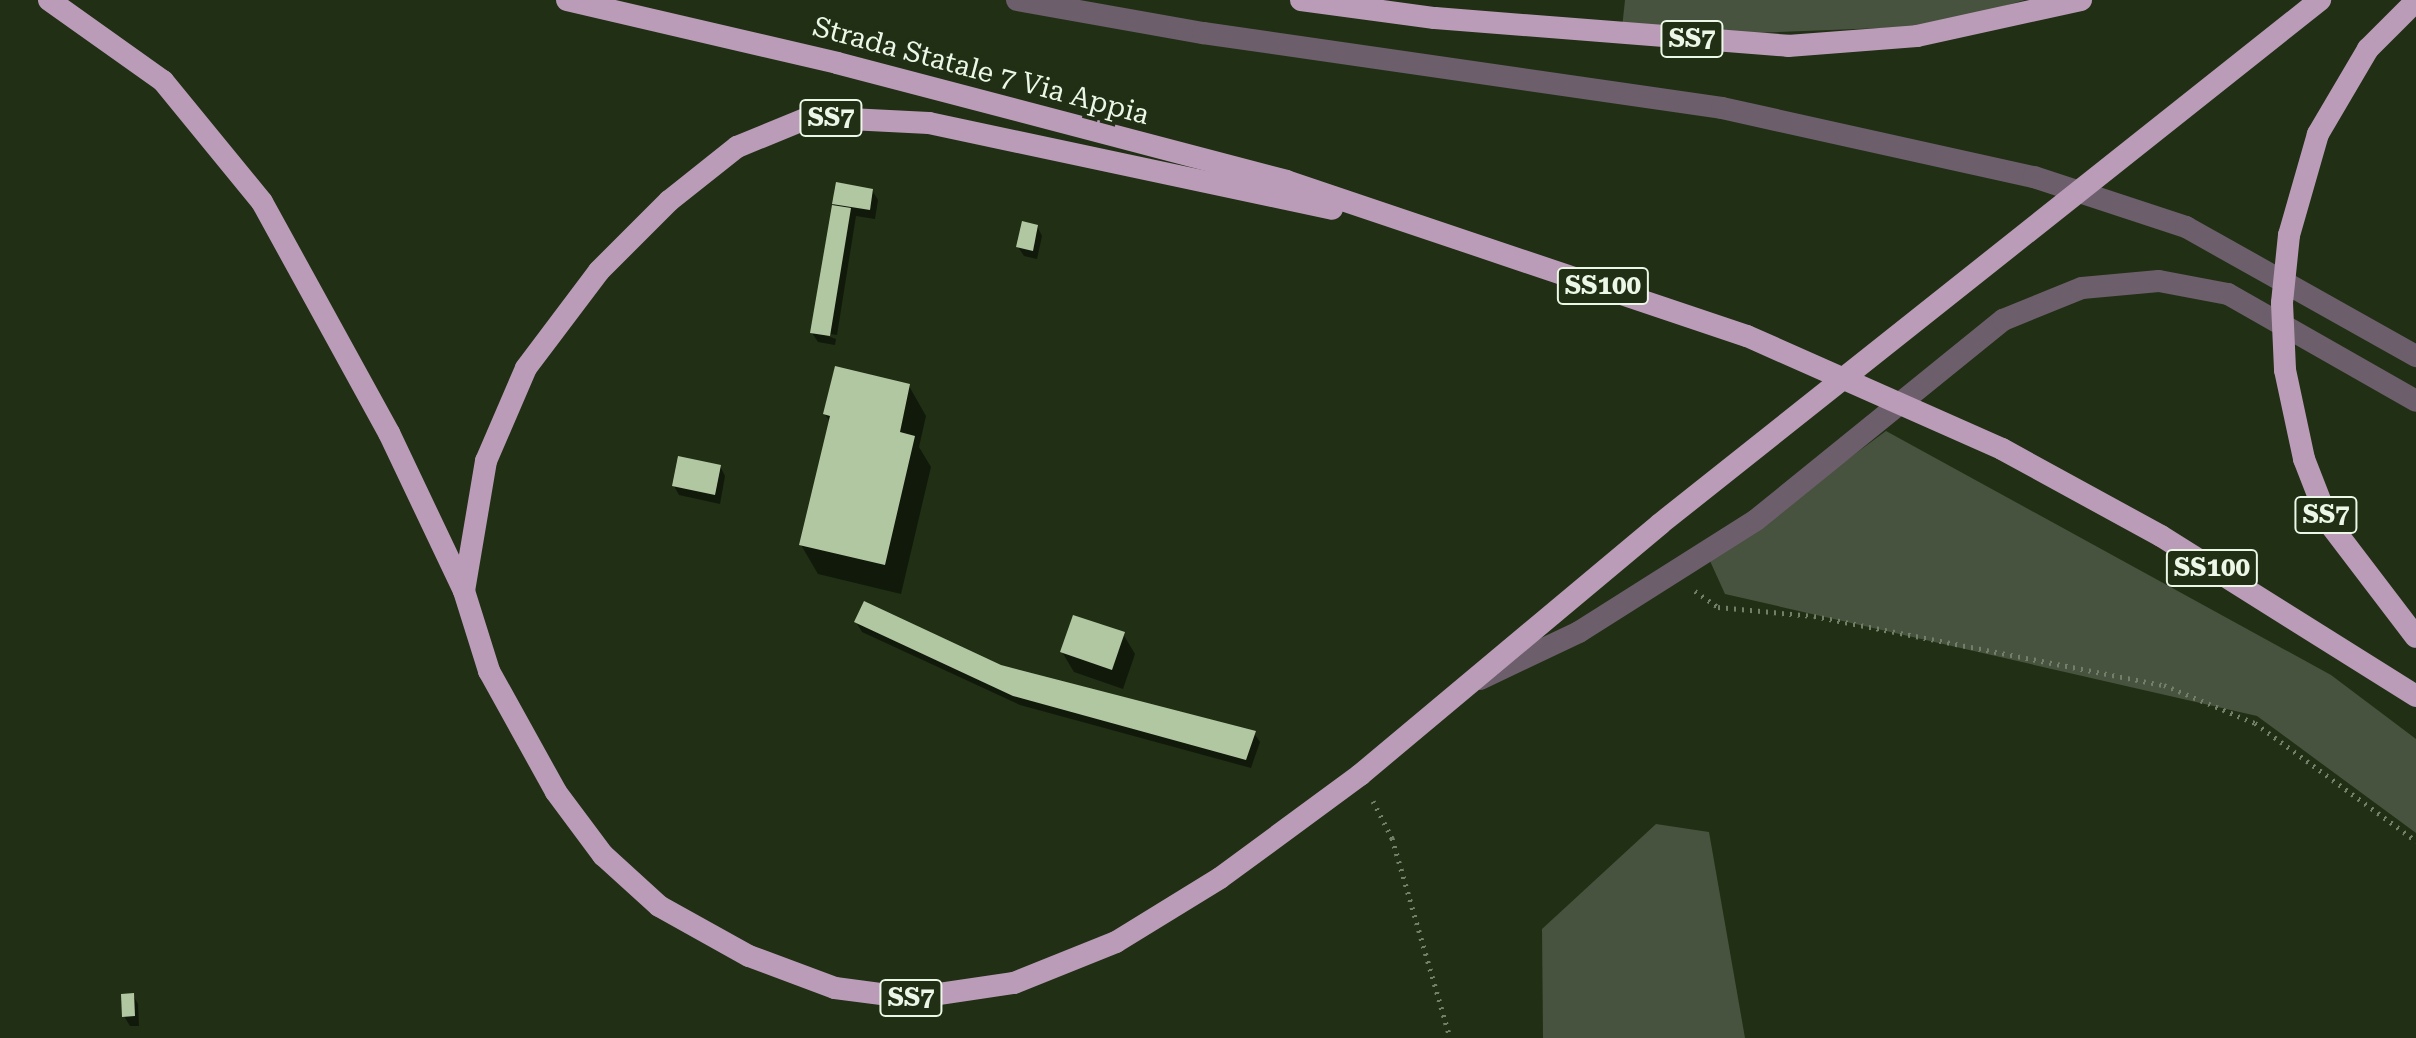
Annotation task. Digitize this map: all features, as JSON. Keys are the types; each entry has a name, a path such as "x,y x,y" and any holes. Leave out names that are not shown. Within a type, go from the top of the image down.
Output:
{"highway":[{"name":"SS7","path":"49,0 163,81 262,202 334,324 464,591 489,671 556,792 603,855 659,906 749,956 835,988 912,998 1014,983 1116,942 1220,878 1360,775 1465,686 1980,269 2320,0"},
{"name":"Strada Statale 7 Via Appia","path":"567,0 837,63 1286,181"},
{"name":"SS7","path":"1301,0 1435,18 1788,46 1917,36 2081,0"},
{"name":"SS7","path":"2416,1 2368,49 2318,134 2289,235 2282,303 2285,370 2304,459 2329,523 2416,637"},
{"name":"SS7","path":"464,591 486,461 526,368 599,271 669,201 737,147 810,117 929,123 1460,236"},
{"name":"SS100","path":"1286,181 1460,236 1747,336 2002,449 2161,536 2416,696"}],"street":[{"path":"1017,0 1203,33 1722,108 2034,177 2186,227 2416,356"},
{"path":"1465,686 1579,632 1671,575 1756,520 2003,320 2082,288 2159,281 2228,294 2416,401"}],"path":[{"path":"1671,575 1718,607 1814,616 2164,685 2255,723 2416,841"},
{"path":"1360,775 1392,838 1450,1038"}],"green space":[{"path":"1625,0 2025,0 1934,26 1621,38"},
{"path":"1886,431 2331,675 2416,739 2416,833 2257,716 1725,594 1710,561"},
{"path":"1656,824 1709,832 1745,1038 1543,1038 1542,929"}],"building":[{"path":"836,182 873,189 870,210 832,204"},
{"path":"832,205 851,208 830,336 810,333"},
{"path":"1022,221 1038,225 1033,251 1016,247"},
{"path":"835,366 910,384 900,432 915,436 885,565 799,545 830,416 823,414"},
{"path":"678,456 721,465 715,495 672,486"},
{"path":"864,601 1001,665 1256,731 1246,760 1013,696 854,622"},
{"path":"1073,615 1125,632 1112,670 1060,652"},
{"path":"134,993 135,1016 122,1017 121,994"}]}
